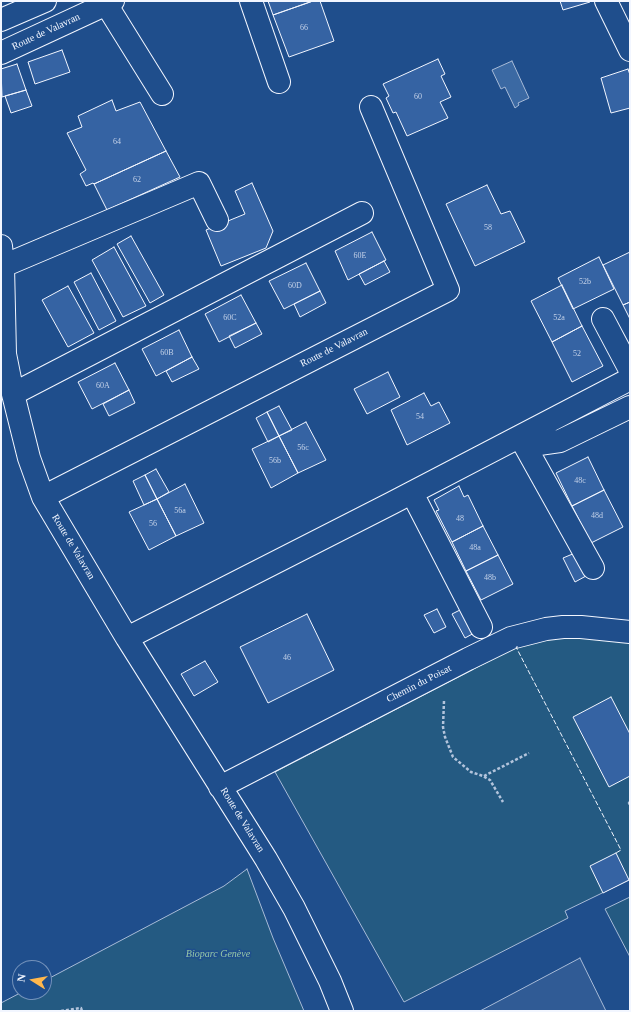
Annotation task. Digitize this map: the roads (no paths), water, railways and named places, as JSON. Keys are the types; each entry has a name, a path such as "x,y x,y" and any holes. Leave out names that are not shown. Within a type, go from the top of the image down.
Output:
{"street":[{"path":"1,20 45,1"},
{"path":"251,1 279,82"},
{"path":"606,1 630,50"},
{"path":"110,2 162,94"},
{"name":"Route de Valavran","path":"1,53 110,2"},
{"name":"Route de Valavran","path":"43,497 448,290 371,107"},
{"path":"2,256 199,183 217,220"},
{"path":"13,394 362,213"},
{"name":"Route de Valavran","path":"2,256 3,355 28,458 43,497 127,638 266,859 294,908 330,981 342,1011"},
{"path":"603,319 630,370"},
{"path":"127,638 412,493 522,442 630,380"},
{"path":"522,442 560,441 630,407"},
{"path":"522,442 593,568"},
{"path":"412,493 481,628"},
{"name":"Chemin du Poisat","path":"220,787 440,673 511,638 546,629 581,627 630,632"}],"park label":[{"name":"Bioparc Genève","path":"218,954"}]}
